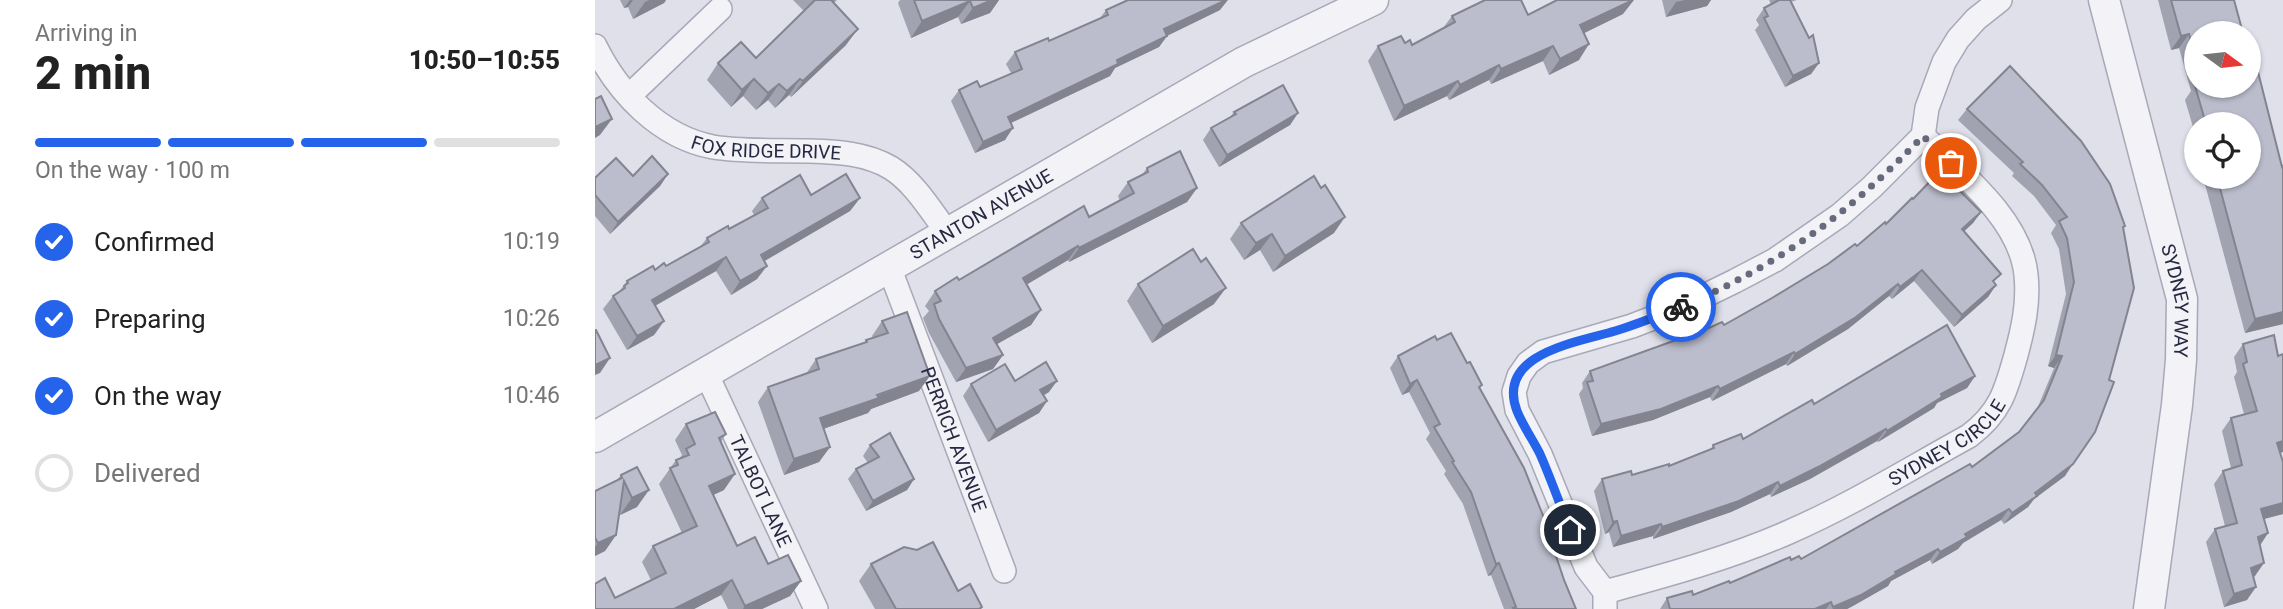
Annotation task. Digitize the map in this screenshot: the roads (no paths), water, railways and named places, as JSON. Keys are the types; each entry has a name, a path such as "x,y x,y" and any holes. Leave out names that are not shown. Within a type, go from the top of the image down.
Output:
{"street":[{"name":"STANTON AVENUE","path":"595,437 1244,62 1373,0"},
{"path":"1923,136 1927,108 1944,62 1958,39 1976,19 2000,0"},
{"name":"SYDNEY WAY","path":"2104,0 2182,299 2182,360 2149,609"},
{"path":"629,96 720,9"},
{"name":"FOX RIDGE DRIVE","path":"595,47 629,96 674,134 699,144 726,148 854,154 877,161 906,180 947,232"},
{"name":"SYDNEY CIRCLE","path":"1923,136 1996,210 2021,252 2026,274 2027,298 2024,325 2006,391 1997,409 1985,424 1969,436 1838,509 1787,533 1605,601 1586,567 1540,454 1517,410 1514,392 1519,376 1528,363 1543,352 1632,326 1684,306 1775,260 1840,215 1923,136"},
{"name":"PERRICH AVENUE","path":"889,268 1004,571"},
{"name":"TALBOT LANE","path":"706,373 816,609"}]}
